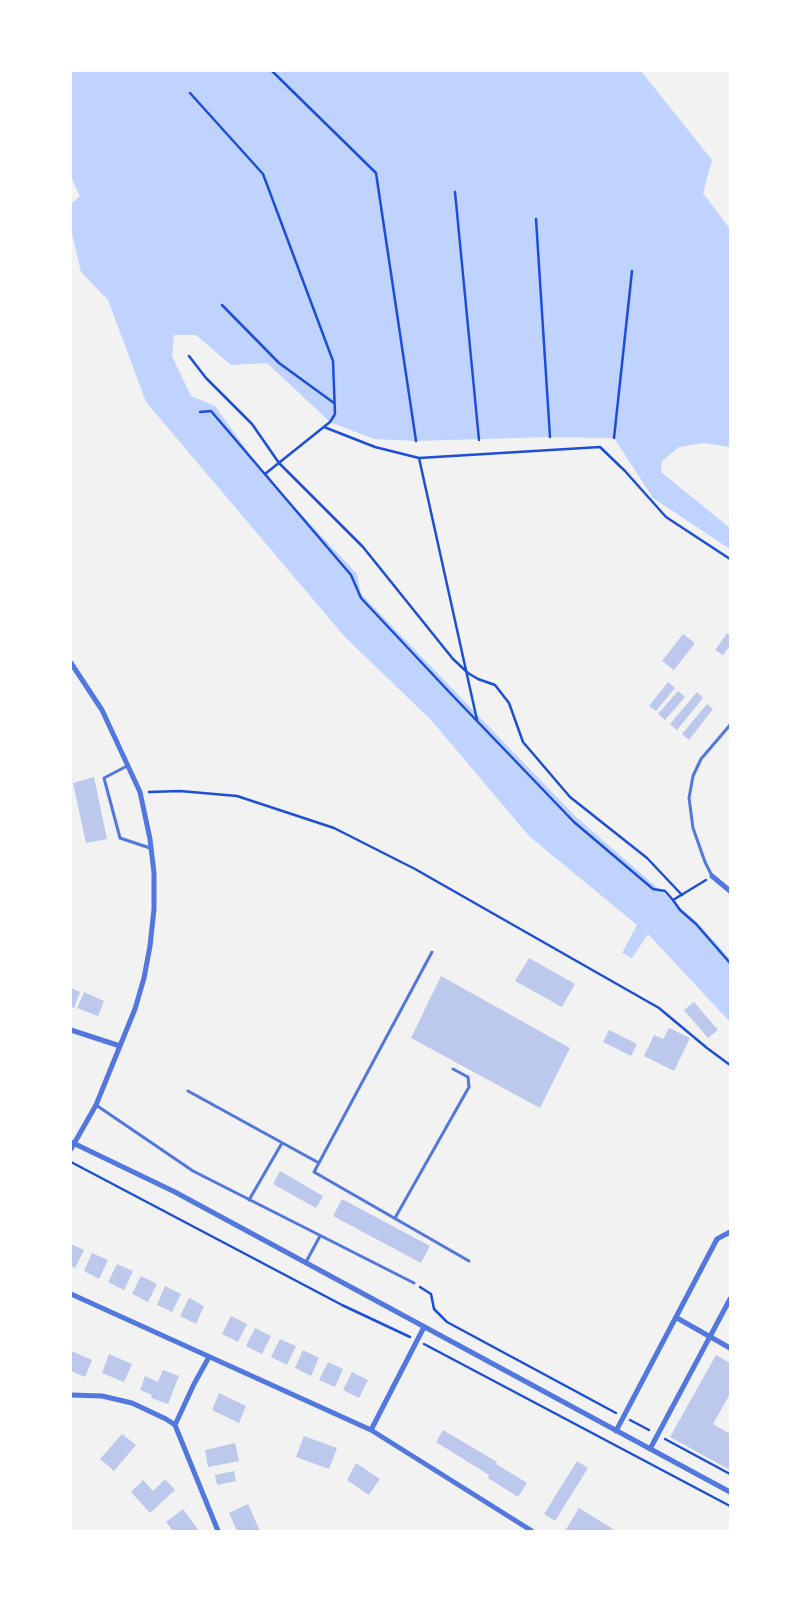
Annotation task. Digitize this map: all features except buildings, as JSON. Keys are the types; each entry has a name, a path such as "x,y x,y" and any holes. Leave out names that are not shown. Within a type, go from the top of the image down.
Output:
{"street":[{"path":"71,663 102,710 140,792 154,873 154,909 150,946 144,978 135,1009 96,1105 72,1145 174,1192 730,1492"},
{"path":"712,876 730,891"},
{"path":"71,1030 120,1046"},
{"path":"616,1431 717,1239 730,1232"},
{"path":"71,1294 371,1430 532,1531"},
{"path":"650,1449 730,1299"},
{"path":"677,1318 730,1348"},
{"path":"371,1430 424,1327"},
{"path":"175,1425 209,1357"},
{"path":"71,1395 102,1396 132,1403 166,1418 175,1425 218,1531"}],"lane":[{"path":"712,876 693,828 690,798 693,776 702,759 730,725"},
{"path":"128,766 104,778 120,838 151,849"},
{"path":"432,952 314,1172 469,1260"},
{"path":"395,1218 469,1087 468,1077 453,1069"},
{"path":"188,1091 319,1163"},
{"path":"96,1105 192,1171 414,1283"},
{"path":"249,1200 282,1143"},
{"path":"306,1262 320,1236"}],"path":[{"path":"272,71 376,173 416,441"},
{"path":"190,93 263,174 333,361 335,414 330,422 264,474"},
{"path":"455,192 479,440"},
{"path":"536,219 550,437"},
{"path":"614,438 632,271"},
{"path":"222,305 279,363 334,403"},
{"path":"189,356 206,378 252,424 279,463 363,547 453,659 468,674 495,684 509,703 523,742 570,798 647,858 682,895"},
{"path":"200,412 211,411 351,575 361,598 574,822 654,889 665,891 680,910 696,924 730,963"},
{"path":"324,426 375,447 419,458 600,447 666,516 730,559"},
{"path":"419,458 478,721"},
{"path":"140,792 180,791 237,796 334,828 416,868 659,1008 730,1065"},
{"path":"674,900 712,876"},
{"path":"71,1162 333,1300 417,1340 730,1506"},
{"path":"414,1283 431,1294 434,1310 447,1322 730,1474"}],"water":[{"path":"71,71 641,71 712,160 703,193 730,229 730,447 704,443 679,447 662,461 661,472 730,528 730,549 653,498 614,438 550,437 416,441 374,439 330,422 267,363 231,365 196,335 174,335 172,356 191,396 215,406 264,474 269,475 273,484 357,574 361,594 575,816 698,923 730,959 730,1022 648,934 632,958 622,953 637,925 529,836 431,720 344,636 146,402 108,300 81,272 71,229 71,204 80,196 71,177"}]}
